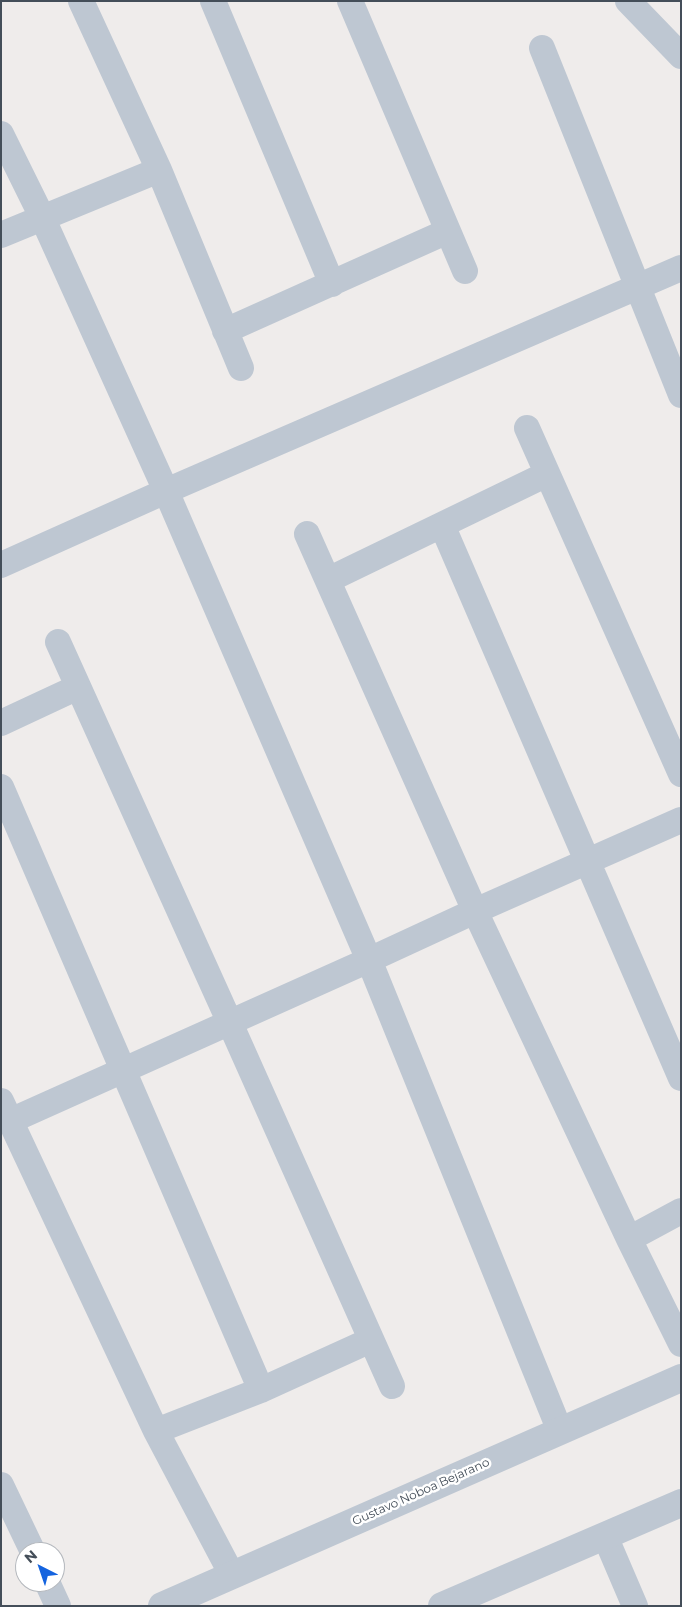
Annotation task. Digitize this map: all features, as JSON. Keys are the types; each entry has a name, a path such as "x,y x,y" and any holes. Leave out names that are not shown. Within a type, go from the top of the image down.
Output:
{"street":[{"path":"81,1 159,170 241,368"},
{"path":"214,1 332,284"},
{"path":"350,1 465,272"},
{"path":"628,1 681,56"},
{"path":"542,48 681,395"},
{"path":"1,134 43,219 166,491 369,960 560,1431"},
{"path":"1,235 159,170"},
{"path":"225,331 448,231"},
{"path":"1,565 166,491 681,268"},
{"path":"527,428 681,774"},
{"path":"328,580 547,474"},
{"path":"442,525 681,1078"},
{"path":"307,534 475,911 681,1344"},
{"path":"58,642 392,1386"},
{"path":"1,723 78,687"},
{"path":"1,787 261,1390"},
{"path":"232,1575 156,1431 6,1111 124,1070 681,820"},
{"path":"629,1238 681,1211"},
{"path":"156,1431 261,1390 371,1340"},
{"name":"Gustavo Noboa Bejarano","path":"162,1606 681,1378"},
{"path":"1,1484 28,1542"},
{"path":"442,1606 681,1503"},
{"path":"605,1536 635,1606"},
{"path":"52,1592 58,1606"}]}
